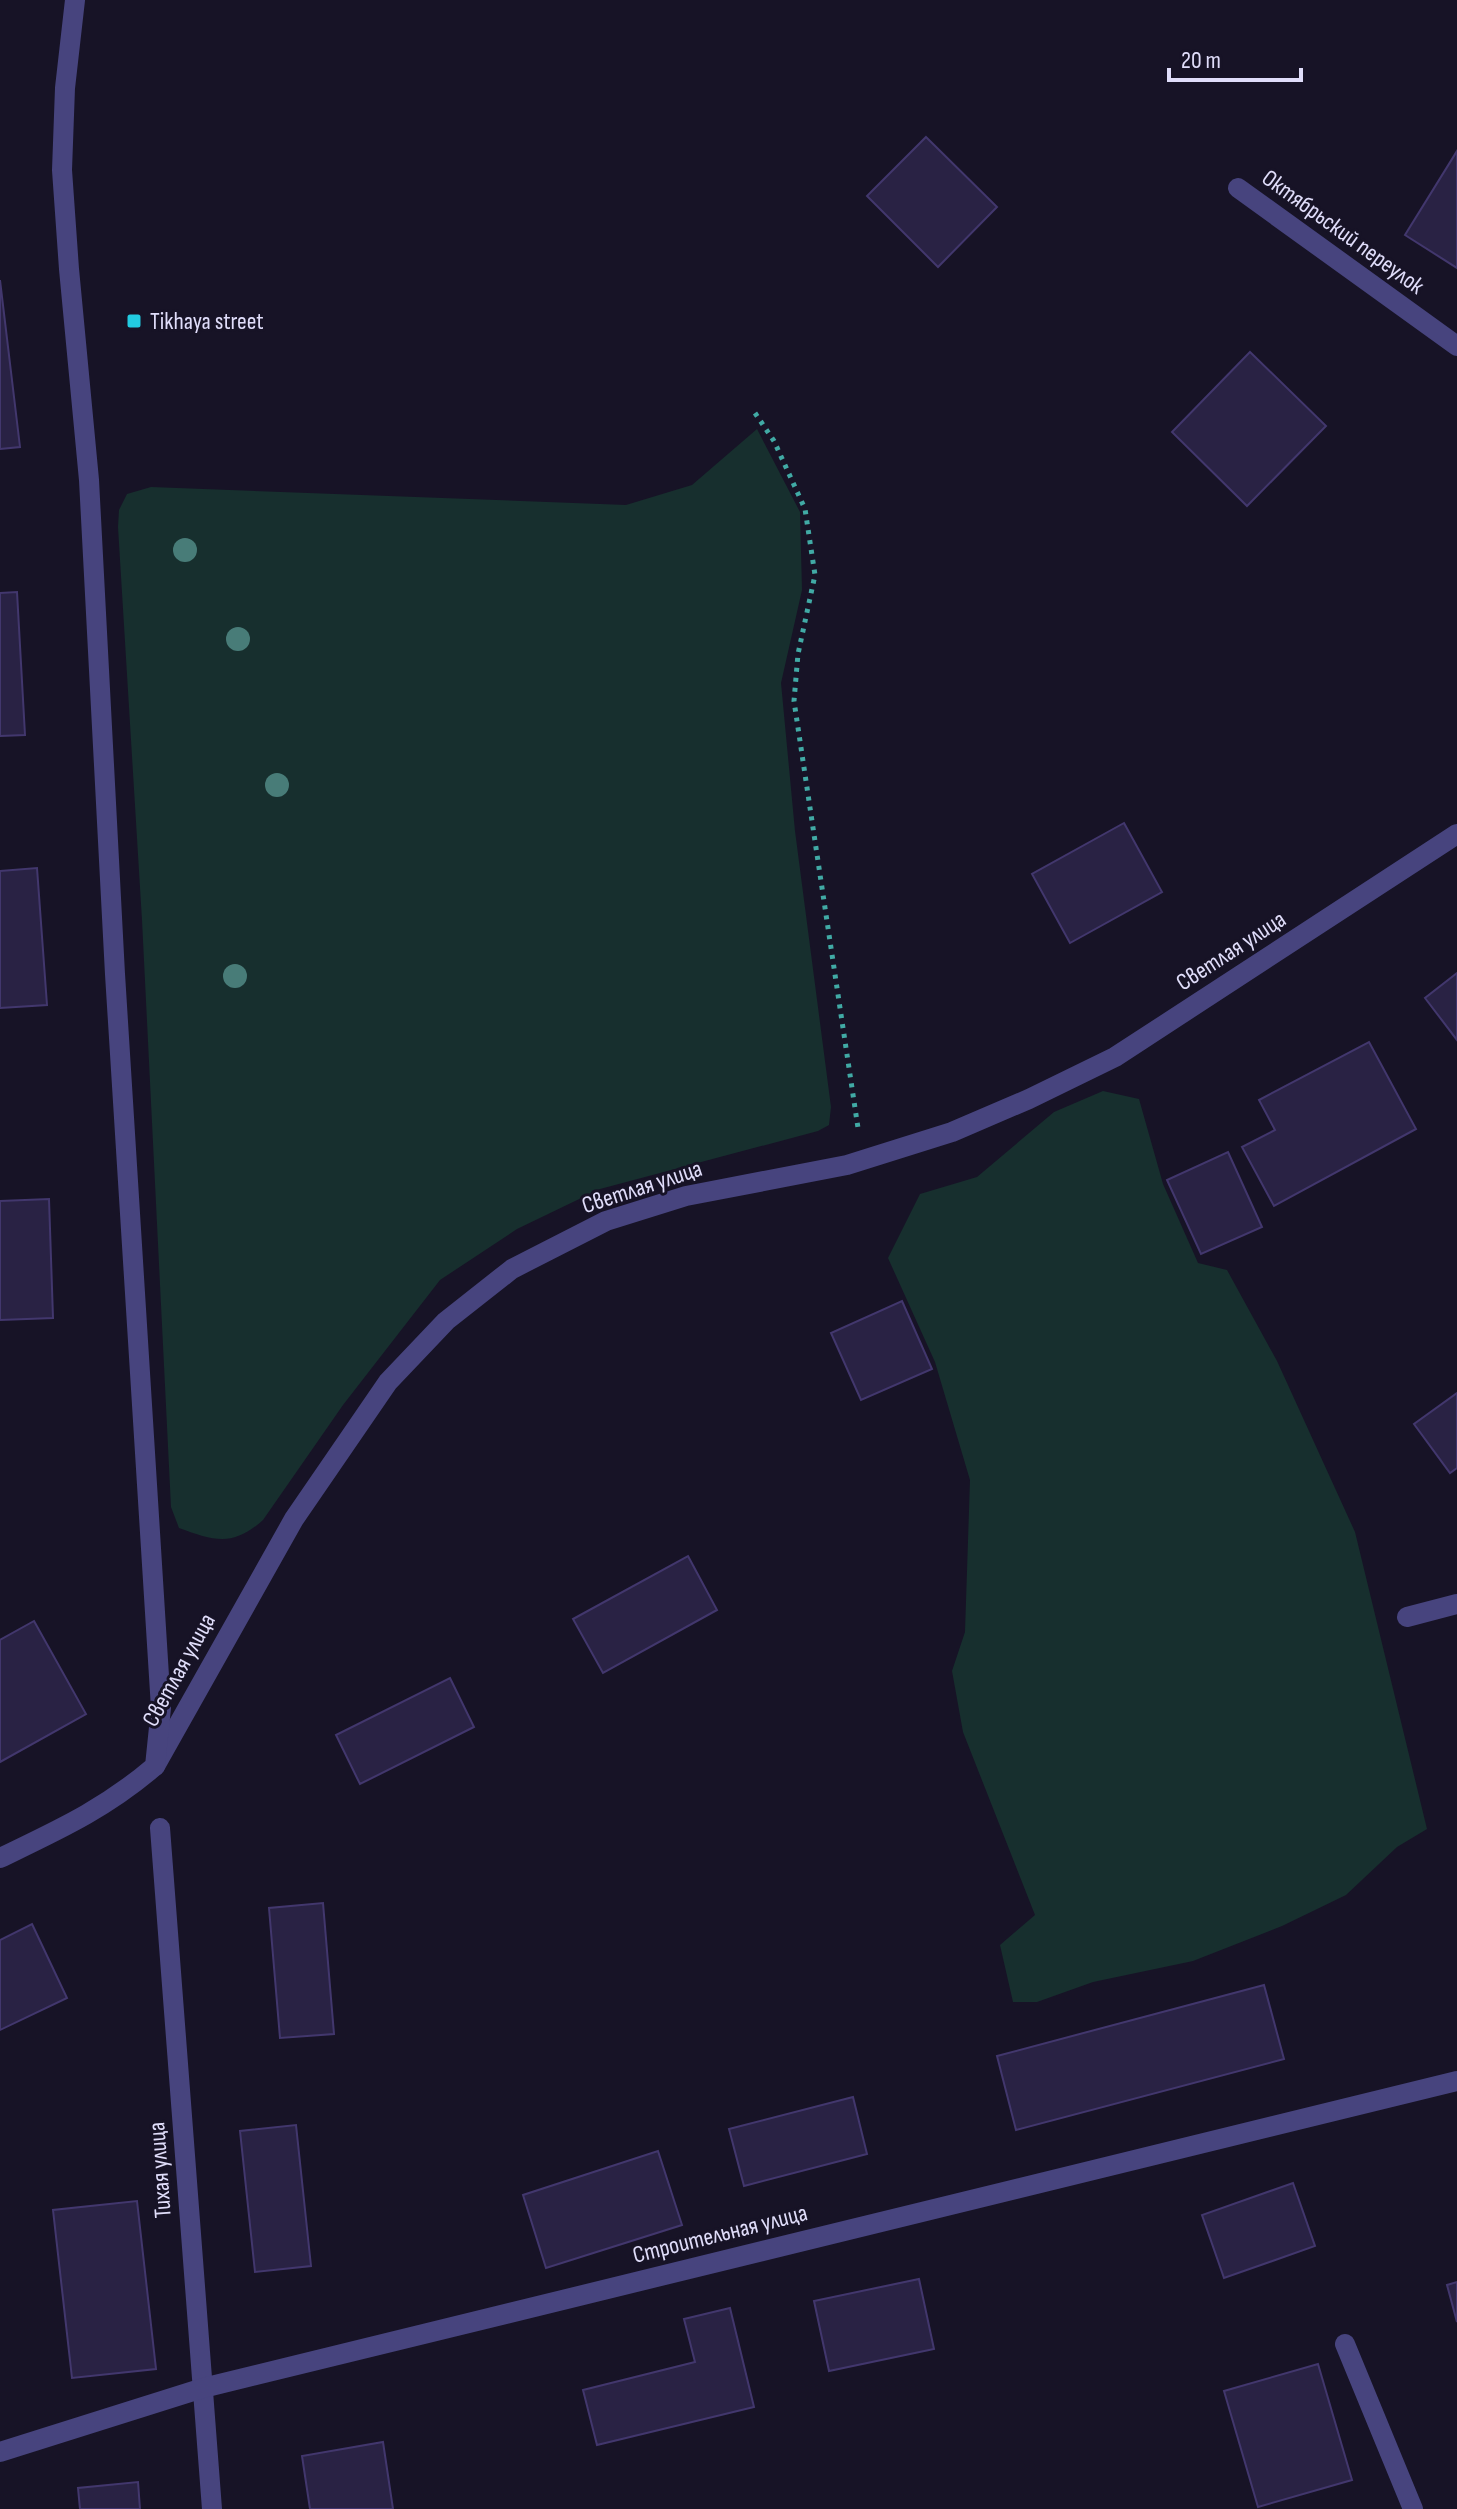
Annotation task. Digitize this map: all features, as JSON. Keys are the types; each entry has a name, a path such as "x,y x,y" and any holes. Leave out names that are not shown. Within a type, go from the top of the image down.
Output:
{"street":[{"path":"75,0 65,88 62,170 89,480 115,974 161,1708 155,1766"},
{"name":"Октябрьский переулок","path":"1238,188 1457,346"},
{"name":"Светлая улица","path":"0,1858 85,1818 124,1793 155,1766 294,1519 388,1382 446,1321 512,1269 606,1221 686,1196 847,1165 952,1132 1029,1099 1115,1057 1457,834"},
{"path":"1407,1617 1457,1604"},
{"name":"Тихая улица","path":"160,1828 212,2509"},
{"name":"Строительная улица","path":"0,2452 203,2388 1457,2081"},
{"path":"1345,2344 1413,2509"}],"path":[{"path":"755,413 774,441 805,509 815,575 798,654 794,701 864,1160"}],"green space":[{"path":"757,429 800,512 802,590 781,683 795,831 831,1107 829,1125 818,1131 600,1189 517,1229 440,1280 343,1405 263,1520 242,1534 223,1539 179,1528 171,1507 142,920 118,527 119,510 127,494 151,487 626,505 692,485"},
{"path":"1103,1091 1139,1099 1163,1184 1198,1263 1227,1270 1277,1361 1355,1532 1427,1829 1397,1847 1346,1895 1282,1926 1193,1961 1093,1982 1037,2002 1013,2002 1000,1945 1035,1915 963,1732 952,1671 965,1632 970,1480 935,1362 888,1258 920,1194 977,1177 1054,1112"}],"building":[{"path":"926,137 997,207 938,267 867,196"},
{"path":"1457,151 1457,268 1405,235"},
{"path":"0,280 20,447 0,449"},
{"path":"1250,352 1326,426 1247,506 1172,432"},
{"path":"17,592 25,735 0,736 0,593"},
{"path":"1124,823 1162,892 1070,943 1032,874"},
{"path":"37,868 47,1005 0,1008 0,871"},
{"path":"1457,973 1457,1040 1425,998"},
{"path":"1369,1042 1416,1129 1274,1206 1242,1147 1275,1130 1259,1100"},
{"path":"1228,1152 1262,1227 1201,1254 1167,1180"},
{"path":"49,1199 53,1318 0,1320 0,1201"},
{"path":"902,1301 932,1369 861,1400 831,1333"},
{"path":"1457,1393 1457,1468 1450,1473 1414,1424"},
{"path":"688,1556 717,1610 603,1673 573,1619"},
{"path":"34,1621 86,1714 0,1762 0,1640"},
{"path":"450,1678 474,1727 360,1784 336,1735"},
{"path":"323,1903 334,2034 280,2038 269,1908"},
{"path":"32,1924 67,1998 0,2030 0,1940"},
{"path":"1264,1985 1284,2059 1016,2130 997,2056"},
{"path":"853,2097 867,2154 744,2186 729,2129"},
{"path":"296,2125 311,2266 255,2272 240,2131"},
{"path":"658,2151 682,2225 546,2268 523,2195"},
{"path":"1293,2183 1315,2246 1224,2278 1202,2215"},
{"path":"137,2201 156,2369 72,2378 53,2210"},
{"path":"919,2279 934,2349 829,2371 814,2301"},
{"path":"1457,2282 1457,2322 1447,2285"},
{"path":"730,2308 754,2407 597,2445 583,2390 695,2362 684,2319"},
{"path":"1318,2364 1352,2480 1258,2507 1224,2391"},
{"path":"383,2442 393,2509 310,2509 302,2456"},
{"path":"138,2482 140,2509 80,2509 78,2488"}],"place":[{"name":"Tikhaya street","path":"134,321"}]}
